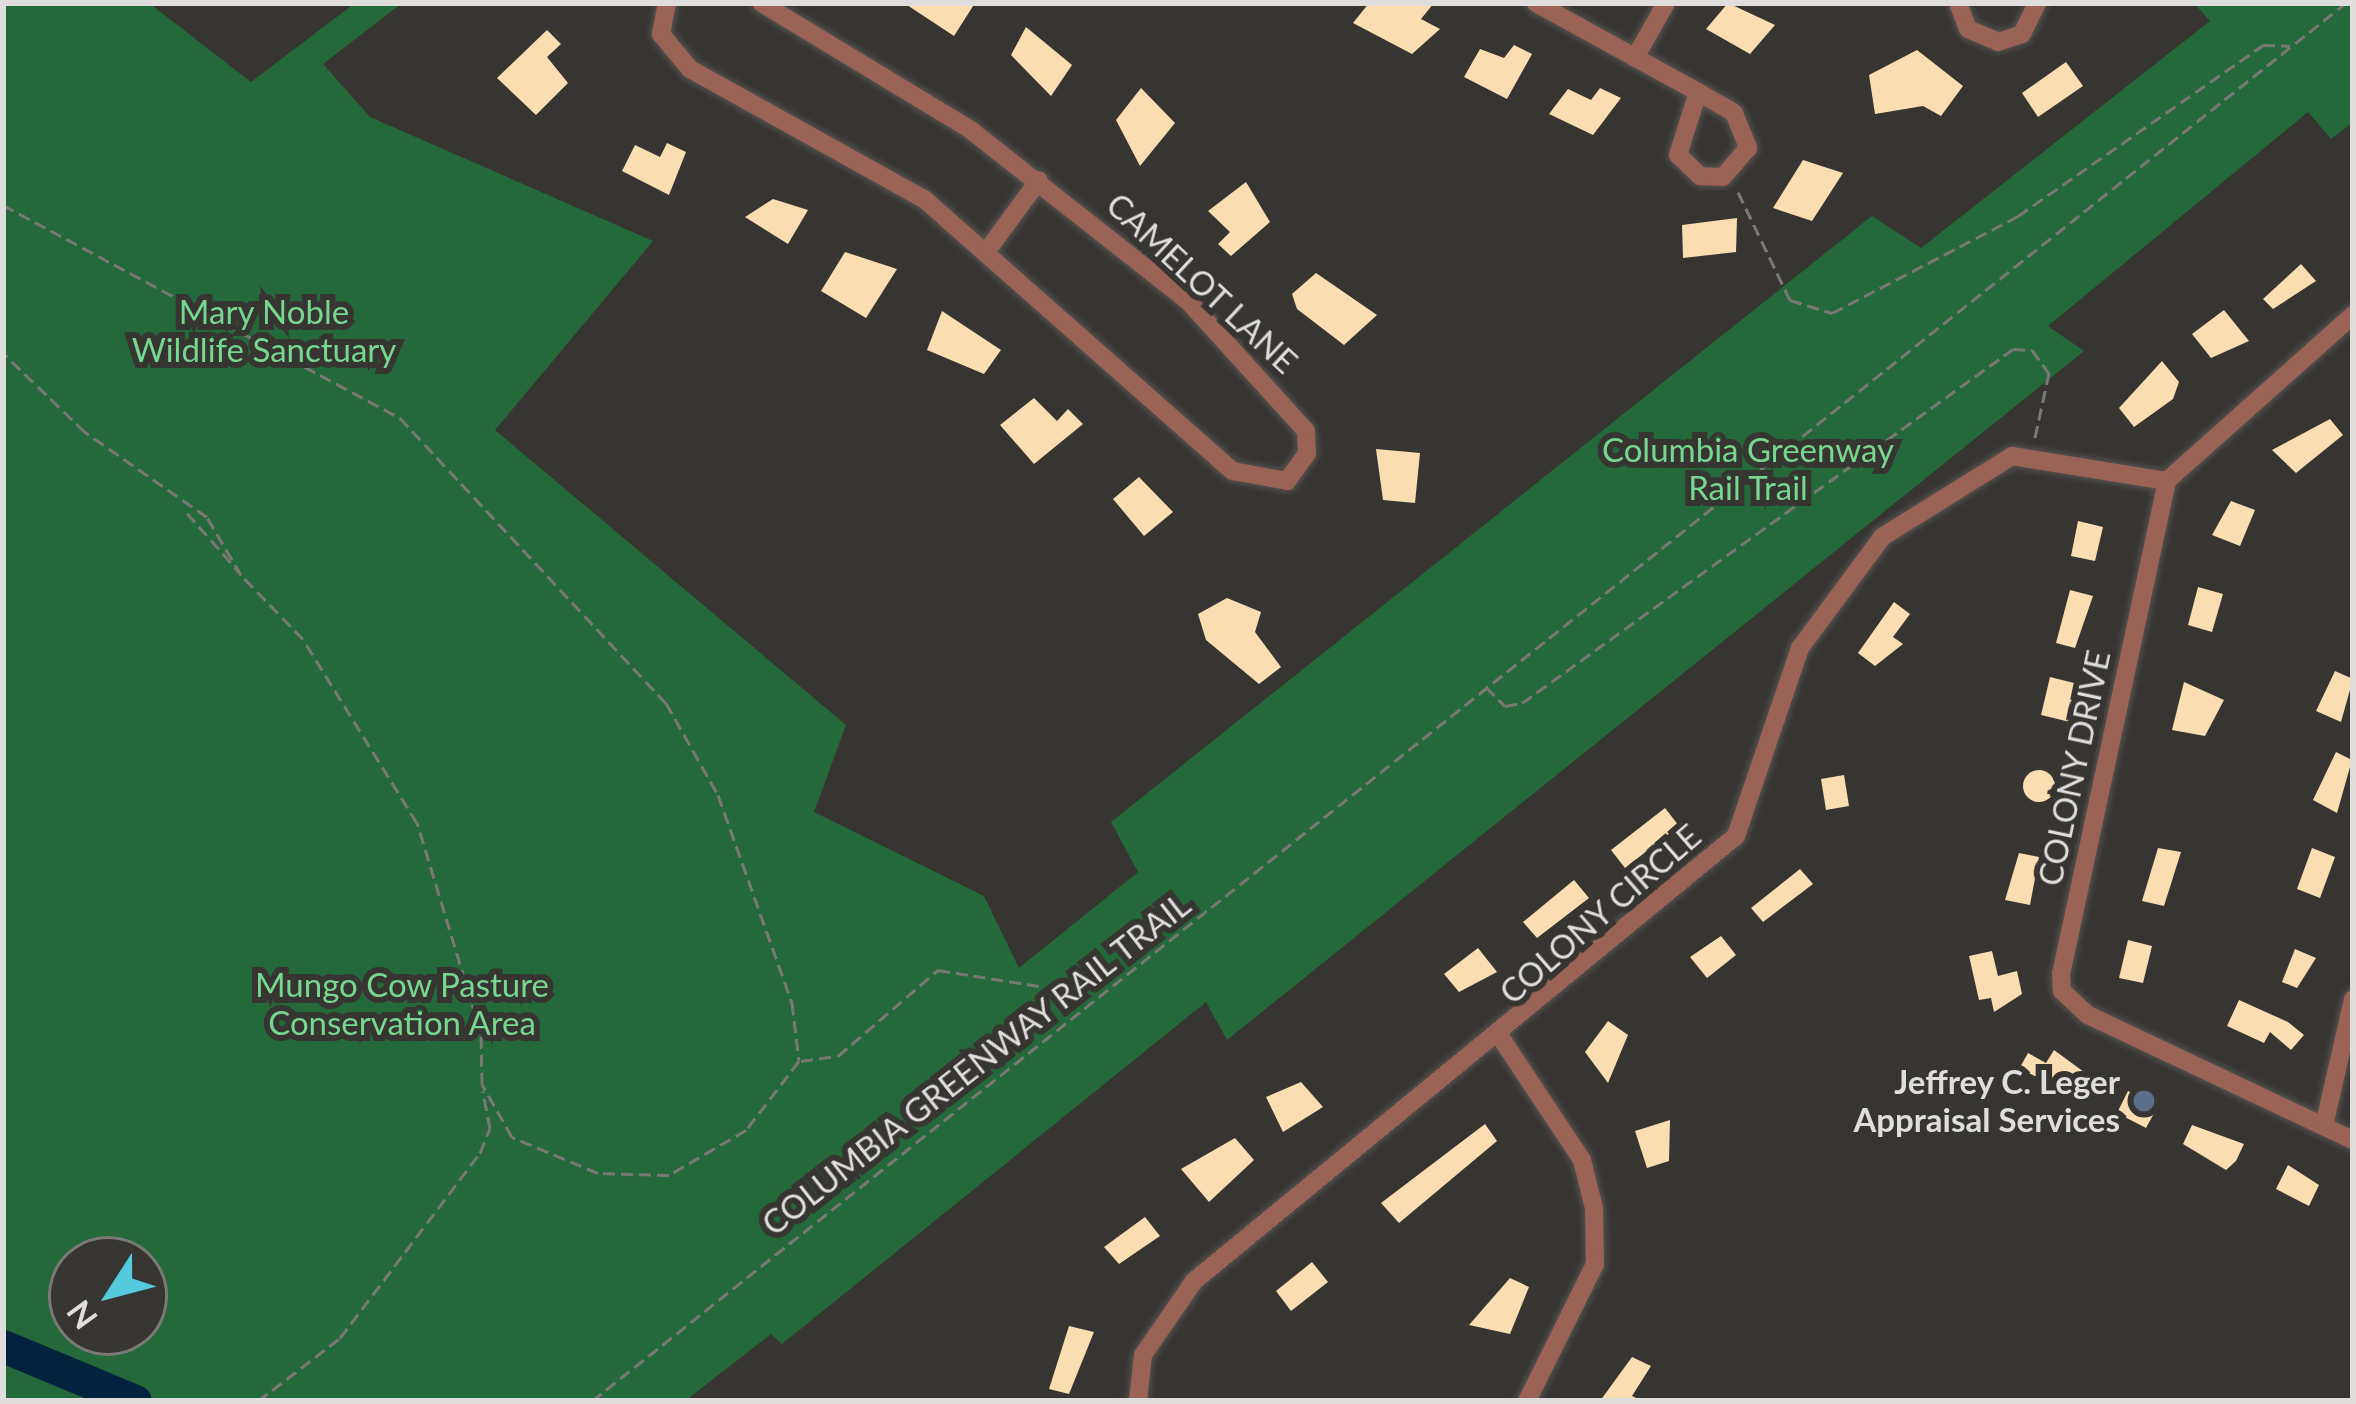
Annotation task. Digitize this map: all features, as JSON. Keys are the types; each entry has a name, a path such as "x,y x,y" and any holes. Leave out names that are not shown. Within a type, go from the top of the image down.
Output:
{"street":[{"name":"CAMELOT LANE","path":"667,3 662,34 690,69 924,199 989,248 1234,471 1287,481 1307,453 1288,404 1170,285 1039,180 760,4"},
{"path":"1536,3 1698,92 1744,125 1748,148 1730,173 1700,176 1678,155 1698,92"},
{"path":"1635,58 1666,3"},
{"path":"1958,3 1968,29 1998,42 2028,28 2037,3"},
{"path":"989,248 1039,180"},
{"path":"2167,481 2353,315"},
{"name":"COLONY CIRCLE","path":"1138,1401 1144,1355 1194,1281 1501,1038 1736,836 1800,648 1840,582 1983,466 2031,455 2167,481"},
{"name":"COLONY DRIVE","path":"2167,481 2062,992 2088,1015 2353,1140"},
{"path":"2324,1126 2353,999"},
{"name":"COLONY CIRCLE","path":"1501,1038 1582,1160 1594,1208 1595,1264 1527,1401"}],"path":[{"name":"COLUMBIA GREENWAY RAIL TRAIL","path":"592,1401 2346,3"},
{"path":"1730,173 1785,292 1804,311 1832,313 2018,216 2263,45 2292,48"},
{"path":"3,206 400,418 485,500 686,733 784,981 799,1060"},
{"path":"1486,688 1505,706 1522,703 1673,584 2022,348 2049,373 2031,455"},
{"path":"3,353 184,510 231,542 241,575"},
{"path":"184,510 303,639 417,823 481,1033 482,1084 490,1128 480,1153 340,1338 258,1401"},
{"path":"482,1084 512,1137 598,1173 669,1174 746,1130 799,1060 838,1056 938,970 1039,986"}],"green space":[{"path":"3,3 149,3 251,82 355,3 402,3 323,64 370,117 653,241 495,430 846,725 814,812 984,896 1019,968 1138,872 1111,822 1872,216 1921,248 2210,21 2194,3 2353,3 2353,122 2331,139 2308,112 2048,326 2084,351 1227,1040 1206,1002 782,1344 771,1334 685,1401 3,1401"}],"building":[{"path":"904,3 975,3 954,36"},
{"path":"1369,3 1434,3 1421,19 1440,29 1412,54 1353,23"},
{"path":"1728,3 1775,25 1750,54 1706,29"},
{"path":"1026,27 1072,65 1051,96 1011,55"},
{"path":"547,30 561,44 547,57 568,83 536,115 497,78"},
{"path":"1514,45 1532,54 1507,99 1464,77 1480,49 1504,58"},
{"path":"1917,50 1963,86 1941,116 1923,106 1875,114 1869,75"},
{"path":"2066,62 2083,86 2038,117 2022,93"},
{"path":"1141,88 1175,123 1140,166 1116,120"},
{"path":"1600,88 1621,98 1593,135 1549,114 1568,89 1591,100"},
{"path":"667,143 686,152 669,195 622,171 635,145 660,157"},
{"path":"1803,160 1843,173 1812,221 1773,208"},
{"path":"1246,182 1270,222 1231,256 1218,244 1230,232 1208,211"},
{"path":"773,199 808,210 788,244 745,217"},
{"path":"1737,218 1736,252 1683,258 1682,225"},
{"path":"845,252 897,269 866,318 821,291"},
{"path":"2301,264 2316,281 2273,309 2263,299"},
{"path":"1316,273 1377,315 1344,345 1297,309 1292,294"},
{"path":"2224,310 2249,341 2211,358 2192,334"},
{"path":"942,311 1001,350 984,374 927,350"},
{"path":"2162,361 2179,382 2173,399 2134,427 2119,408"},
{"path":"1034,398 1057,421 1068,409 1083,424 1034,464 1000,425"},
{"path":"2330,419 2343,435 2296,473 2272,450"},
{"path":"1376,449 1420,453 1415,503 1383,500"},
{"path":"1139,477 1173,512 1144,536 1113,499"},
{"path":"2231,501 2255,510 2240,546 2212,535"},
{"path":"2078,521 2103,527 2095,561 2071,556"},
{"path":"2198,587 2223,594 2212,632 2188,625"},
{"path":"2070,590 2093,596 2075,648 2056,643"},
{"path":"1227,598 1261,612 1255,632 1281,667 1259,684 1206,640 1198,614"},
{"path":"1894,602 1910,614 1893,637 1903,644 1875,666 1858,653"},
{"path":"2335,671 2353,679 2341,722 2316,711"},
{"path":"2050,677 2074,683 2070,722 2041,715"},
{"path":"2184,682 2224,700 2205,736 2172,730"},
{"path":"2336,752 2352,760 2337,813 2313,800"},
{"path":"2039,770 2050,775 2055,786 2050,797 2039,802 2028,797 2023,786 2028,775"},
{"path":"1844,775 1849,806 1826,810 1821,779"},
{"path":"1665,808 1679,826 1625,868 1611,850"},
{"path":"2158,848 2181,852 2164,906 2142,901"},
{"path":"2312,848 2335,857 2320,898 2297,889"},
{"path":"2019,853 2039,857 2030,905 2005,900"},
{"path":"1800,869 1813,884 1763,922 1751,908"},
{"path":"1574,880 1589,898 1537,938 1523,922"},
{"path":"1721,936 1736,955 1707,978 1690,957"},
{"path":"2128,940 2152,946 2143,983 2119,978"},
{"path":"1478,948 1497,972 1459,992 1444,974"},
{"path":"2295,949 2316,958 2297,988 2282,982"},
{"path":"1992,951 1998,976 2017,971 2022,994 1994,1012 1991,998 1979,1000 1969,956"},
{"path":"2239,1000 2288,1022 2304,1035 2291,1050 2270,1032 2264,1043 2227,1026"},
{"path":"1608,1021 1628,1035 1608,1083 1585,1052"},
{"path":"2054,1050 2084,1072 2072,1092 2019,1069 2028,1053 2046,1063"},
{"path":"1301,1082 1323,1107 1283,1132 1266,1097"},
{"path":"2128,1091 2158,1106 2146,1128 2117,1113"},
{"path":"1670,1120 1669,1161 1647,1168 1635,1131"},
{"path":"1485,1124 1497,1141 1399,1223 1381,1203"},
{"path":"2192,1125 2244,1144 2236,1161 2226,1170 2183,1144"},
{"path":"1235,1138 1254,1160 1209,1202 1181,1169"},
{"path":"2288,1165 2319,1185 2309,1206 2276,1189"},
{"path":"1145,1217 1160,1236 1119,1264 1104,1247"},
{"path":"1312,1262 1328,1282 1291,1311 1276,1291"},
{"path":"1510,1278 1529,1287 1510,1334 1469,1325"},
{"path":"1069,1326 1094,1332 1069,1394 1049,1389"},
{"path":"1632,1357 1651,1366 1632,1396 1643,1401 1600,1401"}],"waterway":[{"path":"3,1346 135,1401"}],"place":[{"name":"Jeffrey C. Leger Appraisal Services","path":"2144,1101"}],"park label":[{"name":"Mary Noble Wildlife Sanctuary","path":"264,331"},
{"name":"Columbia Greenway Rail Trail","path":"1748,469"},
{"name":"Mungo Cow Pasture Conservation Area","path":"402,1004"}]}
